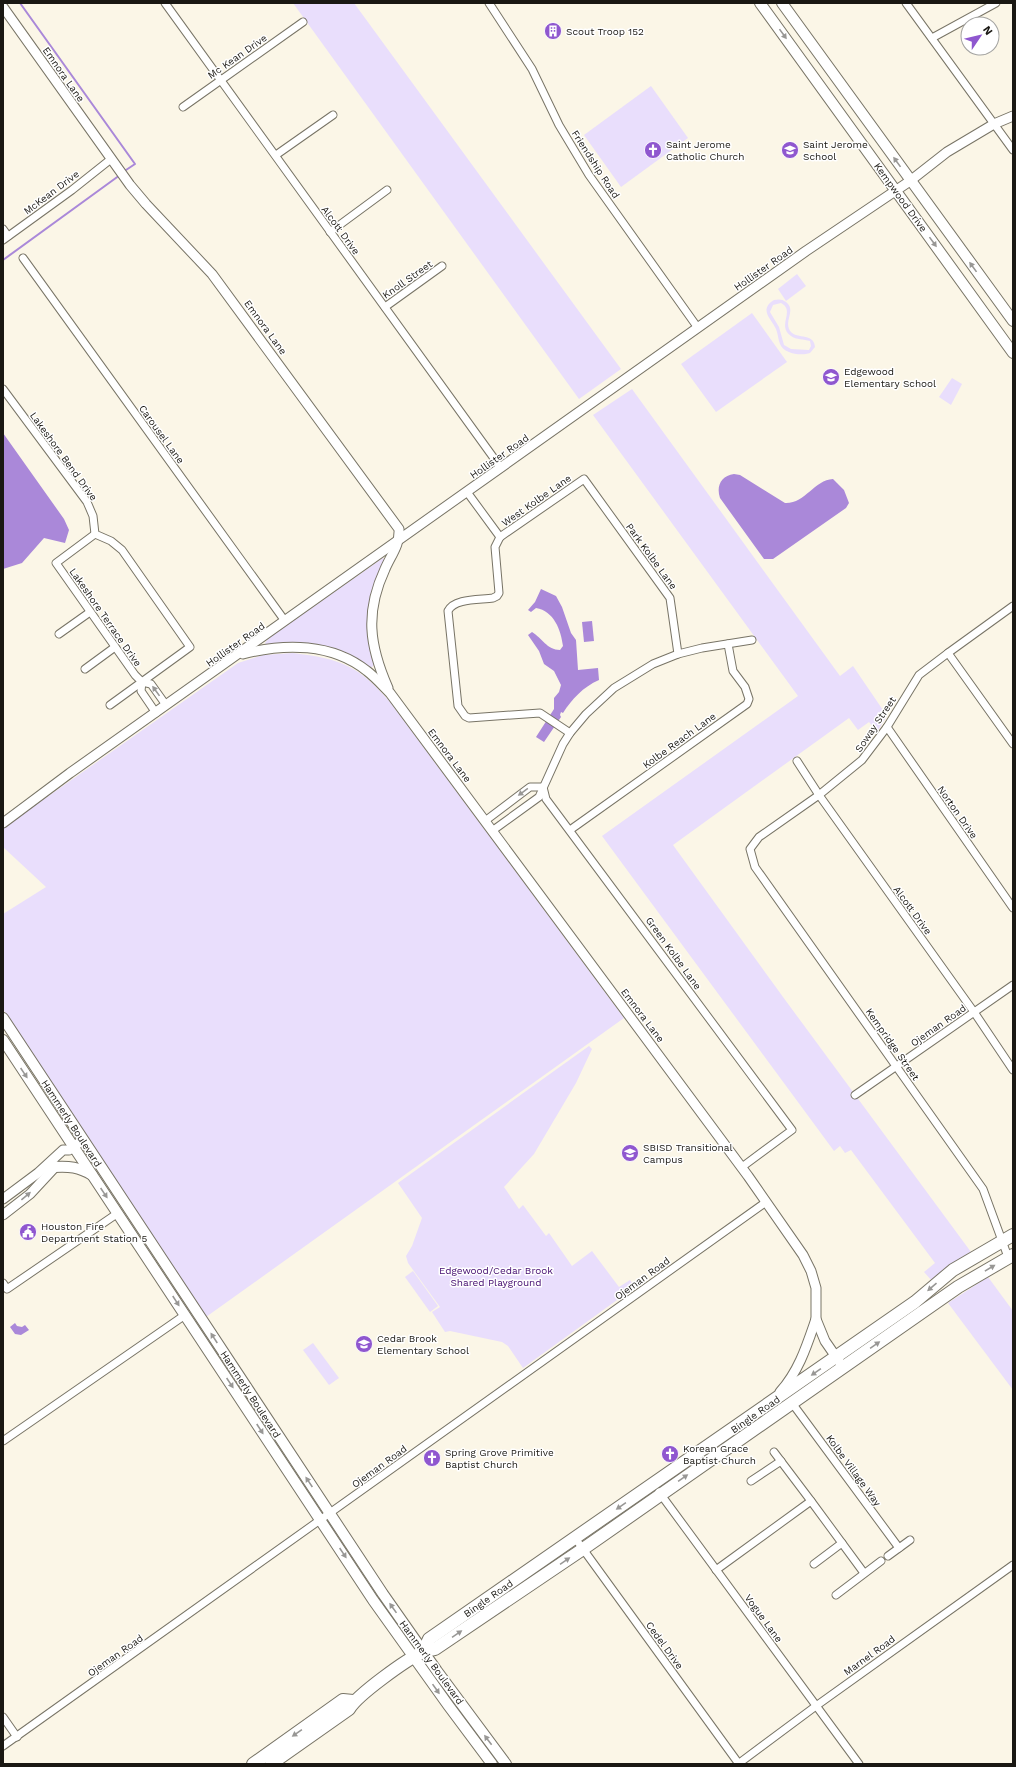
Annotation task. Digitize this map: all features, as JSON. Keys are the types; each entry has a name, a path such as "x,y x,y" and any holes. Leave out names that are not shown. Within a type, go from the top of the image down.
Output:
{"main road":[{"name":"Kempwood Drive","path":"760,3 1013,353"},
{"name":"Kempwood Drive","path":"782,3 1013,321"},
{"path":"820,85 834,76"},
{"path":"970,293 985,283"},
{"name":"Hammerly Boulevard","path":"3,1018 171,1271 492,1764"},
{"name":"Hammerly Boulevard","path":"3,1040 71,1148 94,1176 321,1521 419,1654 506,1764"},
{"path":"54,1167 67,1166 78,1168 94,1176"},
{"name":"Bingle Road","path":"419,1654 429,1639 653,1483 737,1433 792,1403 953,1270 1002,1240 1013,1235"},
{"name":"Bingle Road","path":"253,1764 320,1723 349,1709 353,1701 419,1654 435,1649 583,1549 660,1494 737,1433 770,1404 922,1312 958,1287 1010,1256"},
{"path":"160,1278 171,1271"},
{"path":"915,1302 922,1312"},
{"path":"239,1396 248,1390"},
{"path":"504,1587 511,1597"},
{"name":"Bingle Road","path":"271,1764 320,1723"}],"street":[{"name":"Alcott Drive","path":"165,3 501,468"},
{"name":"Friendship Road","path":"489,3 532,69 559,125 589,175 698,328"},
{"path":"906,3 1013,150"},
{"path":"932,38 996,3"},
{"name":"Emnora Lane","path":"3,7 130,184 146,204 212,274 237,306 399,529 400,540 379,582 373,601 371,623 372,641 378,666 390,693"},
{"name":"Mc Kean Drive","path":"183,107 303,22"},
{"path":"276,155 332,115"},
{"name":"Hollister Road","path":"3,823 156,712 698,328 910,181 947,152 994,124 1013,116"},
{"name":"McKean Drive","path":"6,238 72,190 111,158"},
{"path":"330,232 387,190"},
{"path":"3,229 6,238"},
{"name":"Carousel Lane","path":"23,258 285,621"},
{"name":"Knoll Street","path":"385,307 442,266"},
{"name":"Lakeshore Bend Drive","path":"3,389 87,502 93,516 95,534"},
{"name":"West Kolbe Lane","path":"500,538 584,479"},
{"name":"Park Kolbe Lane","path":"584,479 670,598 678,654"},
{"path":"467,492 500,538 495,547 499,593 497,596 457,603 450,606 448,611 458,706 465,716 469,718 540,713 570,733"},
{"path":"95,534 111,541 122,550 190,647 110,705"},
{"name":"Lakeshore Terrace Drive","path":"95,534 56,563 115,647 142,682 151,684 166,705"},
{"name":"Soway Street","path":"750,849 759,837 819,795 862,760 887,727 919,675 948,652 1013,606"},
{"path":"59,634 90,612"},
{"path":"492,831 539,797 563,744 570,733 586,714 614,688 637,672 678,654 752,640"},
{"name":"Kolbe Reach Lane","path":"570,830 747,704 749,698 745,687 733,671 728,644"},
{"name":"Emnora Lane","path":"238,655 260,649 285,646 309,648 328,652 348,659 367,671 390,693 742,1167 803,1255 811,1271 816,1288 816,1319 825,1341 840,1362"},
{"path":"85,668 115,647"},
{"path":"948,652 1013,744"},
{"name":"Lakeshore Terrace Drive","path":"142,682 140,691 156,712"},
{"name":"Norton Drive","path":"887,727 1013,908"},
{"name":"Alcott Drive","path":"797,761 819,795 974,1012 1013,1070"},
{"path":"485,821 530,787 543,787"},
{"name":"Green Kolbe Lane","path":"543,787 546,799 792,1130 742,1167"},
{"name":"Kempridge Street","path":"750,849 755,867 983,1189 1002,1240 1010,1256"},
{"name":"Ojeman Road","path":"855,1095 1013,985"},
{"path":"3,1199 38,1173 63,1150 71,1148 83,1140"},
{"path":"3,1215 30,1194 67,1155 71,1148"},
{"name":"Ojeman Road","path":"3,1746 321,1521 766,1202"},
{"path":"3,1283 7,1289 118,1213"},
{"path":"3,1441 185,1315"},
{"path":"770,1404 792,1376 805,1352 816,1319"},
{"name":"Kolbe Village Way","path":"792,1403 899,1548"},
{"path":"774,1452 864,1573"},
{"path":"751,1481 781,1461"},
{"name":"Vogue Lane","path":"653,1483 859,1764"},
{"path":"716,1570 811,1501"},
{"name":"Cedel Drive","path":"575,1538 738,1764"},
{"path":"888,1556 910,1540"},
{"path":"814,1564 842,1543"},
{"path":"836,1595 881,1561"},
{"name":"Marnel Road","path":"738,1764 1013,1564"},
{"path":"3,1717 17,1737"}],"green space":[{"path":"293,3 354,3 621,369 579,399"},
{"path":"651,86 688,138 621,187 584,135"},
{"path":"797,274 806,286 786,301 778,289"},
{"path":"774,300 780,300 785,301 789,305 789,329 795,335 808,337 814,342 815,347 810,353 793,353 782,347 779,342 776,329 767,311 769,304","holes":["781,303 787,310 785,323 787,332 795,338 810,341 811,346 809,350 791,349 784,345 779,327 770,312 773,305"]},
{"path":"752,313 787,362 716,412 681,364"},
{"path":"952,378 962,384 951,405 939,397"},
{"path":"632,389 840,676 853,666 887,716 877,732 869,722 858,730 849,718 673,845 971,1252 949,1266 932,1281 924,1272 935,1263 851,1150 845,1153 840,1146 834,1151 602,836 798,696 593,415"},
{"path":"383,558 386,560 372,595 368,616 369,641 374,665 371,668 347,657 266,646 265,643 269,638"},
{"path":"293,653 324,658 348,666 368,680 390,702 624,1018 206,1317 3,1009 3,914 46,887 3,847 3,828 238,663 263,655"},
{"name":"Edgewood/Cedar Brook Shared Playground","path":"589,1046 592,1049 576,1083 534,1154 504,1187 519,1209 523,1205 546,1236 549,1233 572,1266 592,1251 619,1287 630,1280 635,1287 523,1368 508,1346 502,1342 450,1331 445,1332 432,1312 440,1307 408,1263 406,1256 412,1246 422,1218 398,1183"},
{"path":"413,1271 438,1306 430,1312 405,1277"},
{"path":"988,1277 1013,1311 1013,1390 948,1303"},
{"path":"313,1343 339,1378 329,1385 303,1350"}],"shaded area":[{"path":"3,433 64,519 69,530 65,543 44,538 22,563 3,569"},
{"path":"734,474 740,475 785,503 798,500 820,483 833,479 844,490 849,503 846,508 773,559 764,559 720,498 719,486 721,482 726,477"},
{"path":"541,589 556,596 562,607 571,633 576,640 578,670 598,668 599,680 583,690 574,698 563,713 561,712 561,717 544,742 536,737 554,709 554,698 559,692 561,685 554,671 544,664 539,651 528,635 532,632 536,634 548,646 555,649 560,650 563,646 556,622 552,617 548,613 536,608 531,612 528,610 535,602"},
{"path":"592,621 594,641 584,642 582,622"},
{"path":"15,1323 17,1326 22,1327 25,1325 29,1330 21,1335 15,1334 10,1327"}],"waterway":[{"path":"20,3 135,164 123,172"},
{"path":"3,260 120,175"}],"place":[{"name":"Scout Troop 152","path":"553,31"},
{"name":"Saint Jerome Catholic Church","path":"653,150"},
{"name":"Saint Jerome School","path":"790,150"},
{"name":"Edgewood Elementary School","path":"831,377"},
{"name":"SBISD Transitional Campus","path":"630,1153"},
{"name":"Houston Fire Department Station 5","path":"28,1232"},
{"name":"Cedar Brook Elementary School","path":"364,1344"},
{"name":"Korean Grace Baptist Church","path":"670,1454"},
{"name":"Spring Grove Primitive Baptist Church","path":"432,1458"}]}
